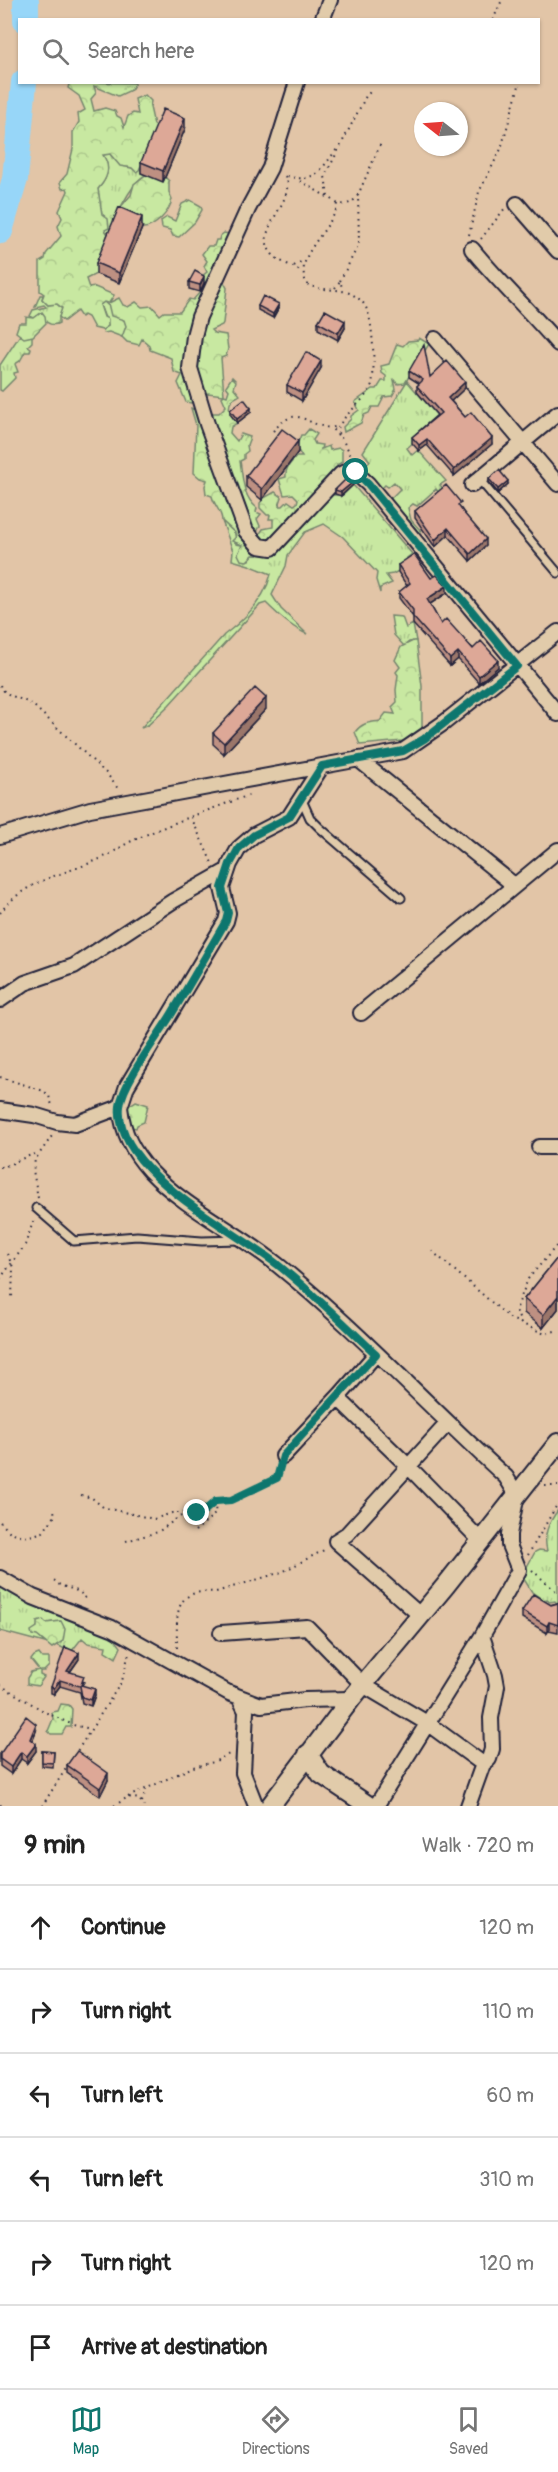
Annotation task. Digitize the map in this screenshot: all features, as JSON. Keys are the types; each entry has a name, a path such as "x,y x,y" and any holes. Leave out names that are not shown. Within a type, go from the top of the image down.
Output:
{"street":[{"path":"323,18 330,0"},
{"path":"296,84 270,168 248,209 199,317 190,368 207,424 246,531 259,546 272,548 341,474 349,470 356,472 558,714"},
{"path":"517,204 558,251"},
{"path":"472,250 512,296 529,309 558,344"},
{"path":"435,339 558,484"},
{"path":"476,482 558,413"},
{"path":"0,836 90,809 403,751 424,739 558,632"},
{"path":"358,759 514,885"},
{"path":"0,1000 25,983 74,966 173,901 222,873 239,848 254,835 289,817 322,766"},
{"path":"361,1013 558,850"},
{"path":"222,873 222,888 228,913 226,921 127,1086 120,1107 122,1124 128,1142 152,1172 190,1204 278,1264 506,1477 516,1496 508,1534 509,1545 525,1567 376,1806"},
{"path":"0,1110 75,1124 120,1107"},
{"path":"539,1147 558,1148"},
{"path":"283,1456 338,1400 376,1354"},
{"path":"338,1400 409,1467 481,1541"},
{"path":"421,1616 336,1541 347,1534 447,1424"},
{"path":"270,1806 351,1700 421,1616 558,1443"},
{"path":"0,1578 33,1597 112,1628 178,1665 240,1697 261,1705 305,1700 351,1700"},
{"path":"221,1633 307,1627 363,1685 427,1723 483,1764"},
{"path":"468,1806 483,1764 491,1755 492,1749 491,1718 496,1686 495,1675 482,1636"},
{"path":"240,1697 246,1711 243,1773 256,1806"},
{"path":"308,1755 321,1774 369,1806"}],"lane":[{"path":"476,482 558,573"},
{"path":"301,799 310,818 320,828 402,898"},
{"path":"36,1208 74,1241 137,1236 202,1241 243,1241"}],"path":[{"path":"494,18 502,0"},
{"path":"472,250 470,228 479,192 501,149 519,84"},
{"path":"331,200 326,189 325,176 366,96 372,90"},
{"path":"296,179 309,178 318,173 342,142"},
{"path":"270,168 318,190 338,204 348,204 358,195 367,170 381,143"},
{"path":"285,176 289,183 288,191 267,236 270,253 278,261 302,272 307,285 315,288 343,290 354,296 368,311 373,380 362,402 339,426 331,428"},
{"path":"335,289 360,244 358,195"},
{"path":"302,272 306,258 332,221 338,204"},
{"path":"472,250 500,213 511,205 517,204"},
{"path":"293,266 306,258"},
{"path":"340,281 343,290"},
{"path":"273,431 284,419 292,416 331,428 349,451 351,466 356,472"},
{"path":"338,435 339,426"},
{"path":"0,684 2,690 26,699 35,706 107,774 128,802"},
{"path":"0,913 9,902 32,884 108,855 129,842 191,816 255,793"},
{"path":"191,816 222,873"},
{"path":"0,1077 44,1090 61,1123"},
{"path":"0,1167 7,1166 23,1157 39,1154"},
{"path":"521,1324 516,1310 528,1280 558,1244"},
{"path":"432,1251 503,1313 545,1334 558,1330"},
{"path":"7,1254 13,1267 12,1298"},
{"path":"81,1495 92,1498 103,1507 129,1515 142,1515 154,1519 172,1513 204,1511 216,1501 231,1500 271,1483 277,1478 283,1456"},
{"path":"195,1531 215,1514 216,1501"},
{"path":"525,1567 527,1556 558,1503"},
{"path":"0,1522 16,1536 27,1537 40,1534 55,1516 54,1510"},
{"path":"126,1541 158,1532 178,1517 189,1513"},
{"path":"178,1665 177,1616 184,1599 197,1593 216,1592 282,1572 336,1541"},
{"path":"525,1567 527,1556"},
{"path":"525,1567 558,1593"},
{"path":"54,1580 59,1585 77,1589 85,1597 76,1600"},
{"path":"42,1806 125,1673 129,1660 130,1638"},
{"path":"0,1685 47,1713 73,1725 91,1729"},
{"path":"114,1806 128,1797 201,1764 222,1759 246,1736"},
{"path":"142,1802 147,1789"},
{"path":"128,1797 135,1797 144,1806"}],"green space":[{"path":"69,84 134,84 131,90 118,96 94,86 96,93 91,99 94,111 105,108 115,111 124,127 128,116 133,113 138,114 135,99 145,95 151,101 154,125 158,126 139,170 136,172 132,168 120,166 110,154 103,155 108,169 98,189 102,214 108,219 109,228 105,230 108,234 96,274 86,279 89,288 95,287 114,295 109,303 119,298 123,305 128,307 136,302 142,307 152,306 160,315 164,312 180,312 189,299 193,300 200,292 203,293 207,285 197,280 207,272 204,266 207,261 202,254 208,246 214,246 216,240 219,240 224,233 230,234 224,282 227,288 223,323 211,330 214,333 226,335 228,349 226,356 221,358 224,395 208,393 197,404 186,402 178,383 182,375 174,372 171,358 150,350 149,345 142,339 139,345 127,342 122,337 126,326 124,320 111,316 108,303 104,302 100,305 104,317 108,319 108,326 102,330 94,328 88,317 84,315 81,317 77,311 64,321 59,317 62,308 57,304 48,305 42,299 44,294 40,291 40,262 45,259 46,254 61,236 58,226 62,218 59,211 68,191 67,188 62,189 60,182 67,174 73,149 73,132 79,122 78,114 85,110 79,96 68,88"},
{"path":"110,154 116,161 134,169 141,164 141,173 146,175 134,185 106,240 105,217 101,214 98,189 104,181 108,168 102,155"},
{"path":"148,173 162,174 169,181 169,192 172,199 161,219 147,228 142,228 119,209 131,195 134,184"},
{"path":"190,200 201,206 202,210 195,222 179,237 173,236 170,230 162,228 161,221 167,217 175,221 182,204"},
{"path":"40,295 43,295 42,299 48,305 57,304 63,310 59,323 50,324 37,316 34,318 30,316 33,310 46,307 44,305 35,307"},
{"path":"104,302 124,320 127,326 122,337 109,332 104,333 102,330 108,326 100,305"},
{"path":"42,312 46,323 33,336 24,338 16,332 19,323 26,323 26,317 34,318"},
{"path":"20,335 32,336 32,342 28,346 31,348 30,352 25,352 20,361 15,364 18,372 14,373 15,378 2,391 0,390 0,365"},
{"path":"419,338 429,344 405,383 398,384 394,380 396,389 392,396 384,397 379,407 372,407 369,413 364,415 361,423 344,432 343,427 359,410 355,402 373,389 377,389 382,381 386,381 381,366 389,364 397,344 403,346 408,341"},
{"path":"232,377 236,381 234,388 240,395 230,403 230,412 237,423 231,427 230,433 237,441 241,434 250,437 247,445 248,451 244,454 244,459 240,461 248,498 257,508 256,512 261,514 257,519 260,526 256,534 259,535 263,529 273,527 273,519 269,519 270,515 260,508 260,503 264,498 275,492 282,497 279,506 283,506 288,501 294,505 297,503 298,499 293,494 284,495 279,479 286,477 287,469 296,457 302,457 296,447 301,435 309,429 317,434 313,440 315,444 322,445 321,449 329,446 330,450 339,448 342,450 342,462 337,465 341,472 258,555 253,555 247,561 241,560 238,554 242,545 232,541 236,537 235,533 222,521 212,496 206,494 207,480 194,473 196,425 191,408 208,413 219,413 226,406 222,397 227,396 229,390 226,386"},
{"path":"407,381 440,419 407,448 412,455 418,450 446,481 440,485 446,492 442,496 436,489 417,506 413,504 408,508 411,520 421,531 419,533 390,499 400,489 394,482 381,489 363,468 370,461 363,452"},
{"path":"353,485 412,554 407,558 411,564 393,574 386,575 392,583 380,588 380,593 376,580 377,573 343,537 324,524 305,532 288,555 286,566 272,595 281,609 307,634 291,625 266,603 260,605 169,705 148,725 141,728 224,635 253,608 268,583 271,574 232,560 233,551 222,521 235,533 236,544 242,545 242,560 249,560 253,555 258,555 331,492 334,495 343,495"},
{"path":"391,616 402,617 406,628 413,624 416,641 404,646 394,635"},
{"path":"416,641 422,686 422,734 403,741 360,745 355,732 361,726 380,721 386,713 395,714 392,707 397,702 398,675 396,672 400,667 395,660 401,647"},
{"path":"136,1101 148,1105 144,1122 130,1129 125,1108"},
{"path":"558,1510 558,1605 555,1601 543,1600 532,1592 522,1576 535,1552 547,1551 547,1529"},
{"path":"0,1584 49,1610 107,1629 121,1647 116,1658 105,1651 106,1646 88,1643 82,1638 71,1652 57,1645 62,1641 60,1621 37,1627 38,1636 45,1643 0,1631"},
{"path":"43,1620 46,1623 61,1621 65,1629 63,1641 52,1648 37,1636 32,1635 31,1631 37,1627 37,1622"},
{"path":"39,1654 42,1658 49,1658 49,1666 44,1671 40,1671 40,1675 44,1677 38,1686 27,1684 27,1678 31,1672 39,1670 31,1660"},
{"path":"61,1704 69,1705 72,1709 71,1727 66,1727 62,1734 51,1734 48,1731 53,1719 52,1712 58,1711"}],"building":[{"path":"163,109 185,118 163,171 141,162"},
{"path":"119,207 142,217 119,273 96,263"},
{"path":"195,271 204,276 200,285 189,282"},
{"path":"263,296 279,304 273,314 258,306"},
{"path":"325,310 345,321 338,333 318,322"},
{"path":"424,345 430,377 447,361 465,382 448,398 465,417 471,412 492,438 454,470 427,439 419,445 412,437 441,413 417,386 423,380 409,371"},
{"path":"306,352 321,361 302,393 287,385"},
{"path":"244,399 251,408 237,419 230,410"},
{"path":"282,429 298,441 262,489 246,476"},
{"path":"499,470 508,481 498,489 489,479"},
{"path":"348,477 353,482 341,492 335,490"},
{"path":"446,485 461,503 458,505 463,512 486,539 470,554 448,528 435,540 415,511"},
{"path":"414,554 431,578 437,575 447,586 427,599 441,624 446,619 473,649 481,641 498,660 479,676 458,652 450,659 413,617 413,610 399,592 410,583 398,565"},
{"path":"255,688 266,698 224,743 213,733"},
{"path":"558,1257 558,1296 543,1315 524,1299"},
{"path":"533,1594 551,1605 558,1603 558,1625 549,1622 547,1626 522,1611"},
{"path":"65,1647 79,1653 67,1671 84,1676 81,1685 95,1689 91,1700 82,1697 80,1686 60,1680 54,1688 51,1687"},
{"path":"26,1716 36,1724 30,1739 36,1744 27,1756 21,1752 11,1767 0,1759 0,1754"},
{"path":"42,1751 54,1752 53,1763 42,1762"},
{"path":"77,1751 108,1773 100,1788 67,1765"}],"waterway":[{"path":"26,0 26,18"},
{"path":"0,231 15,179 24,84"}],"route":[{"path":"197,1513 204,1511 216,1501 231,1500 271,1483 277,1478 283,1456 376,1354 278,1264 190,1204 152,1172 128,1142 122,1124 120,1107 127,1086 226,921 228,913 222,888 230,864 239,848 254,835 289,817 322,766 403,751 424,739 517,666 356,472"}]}
